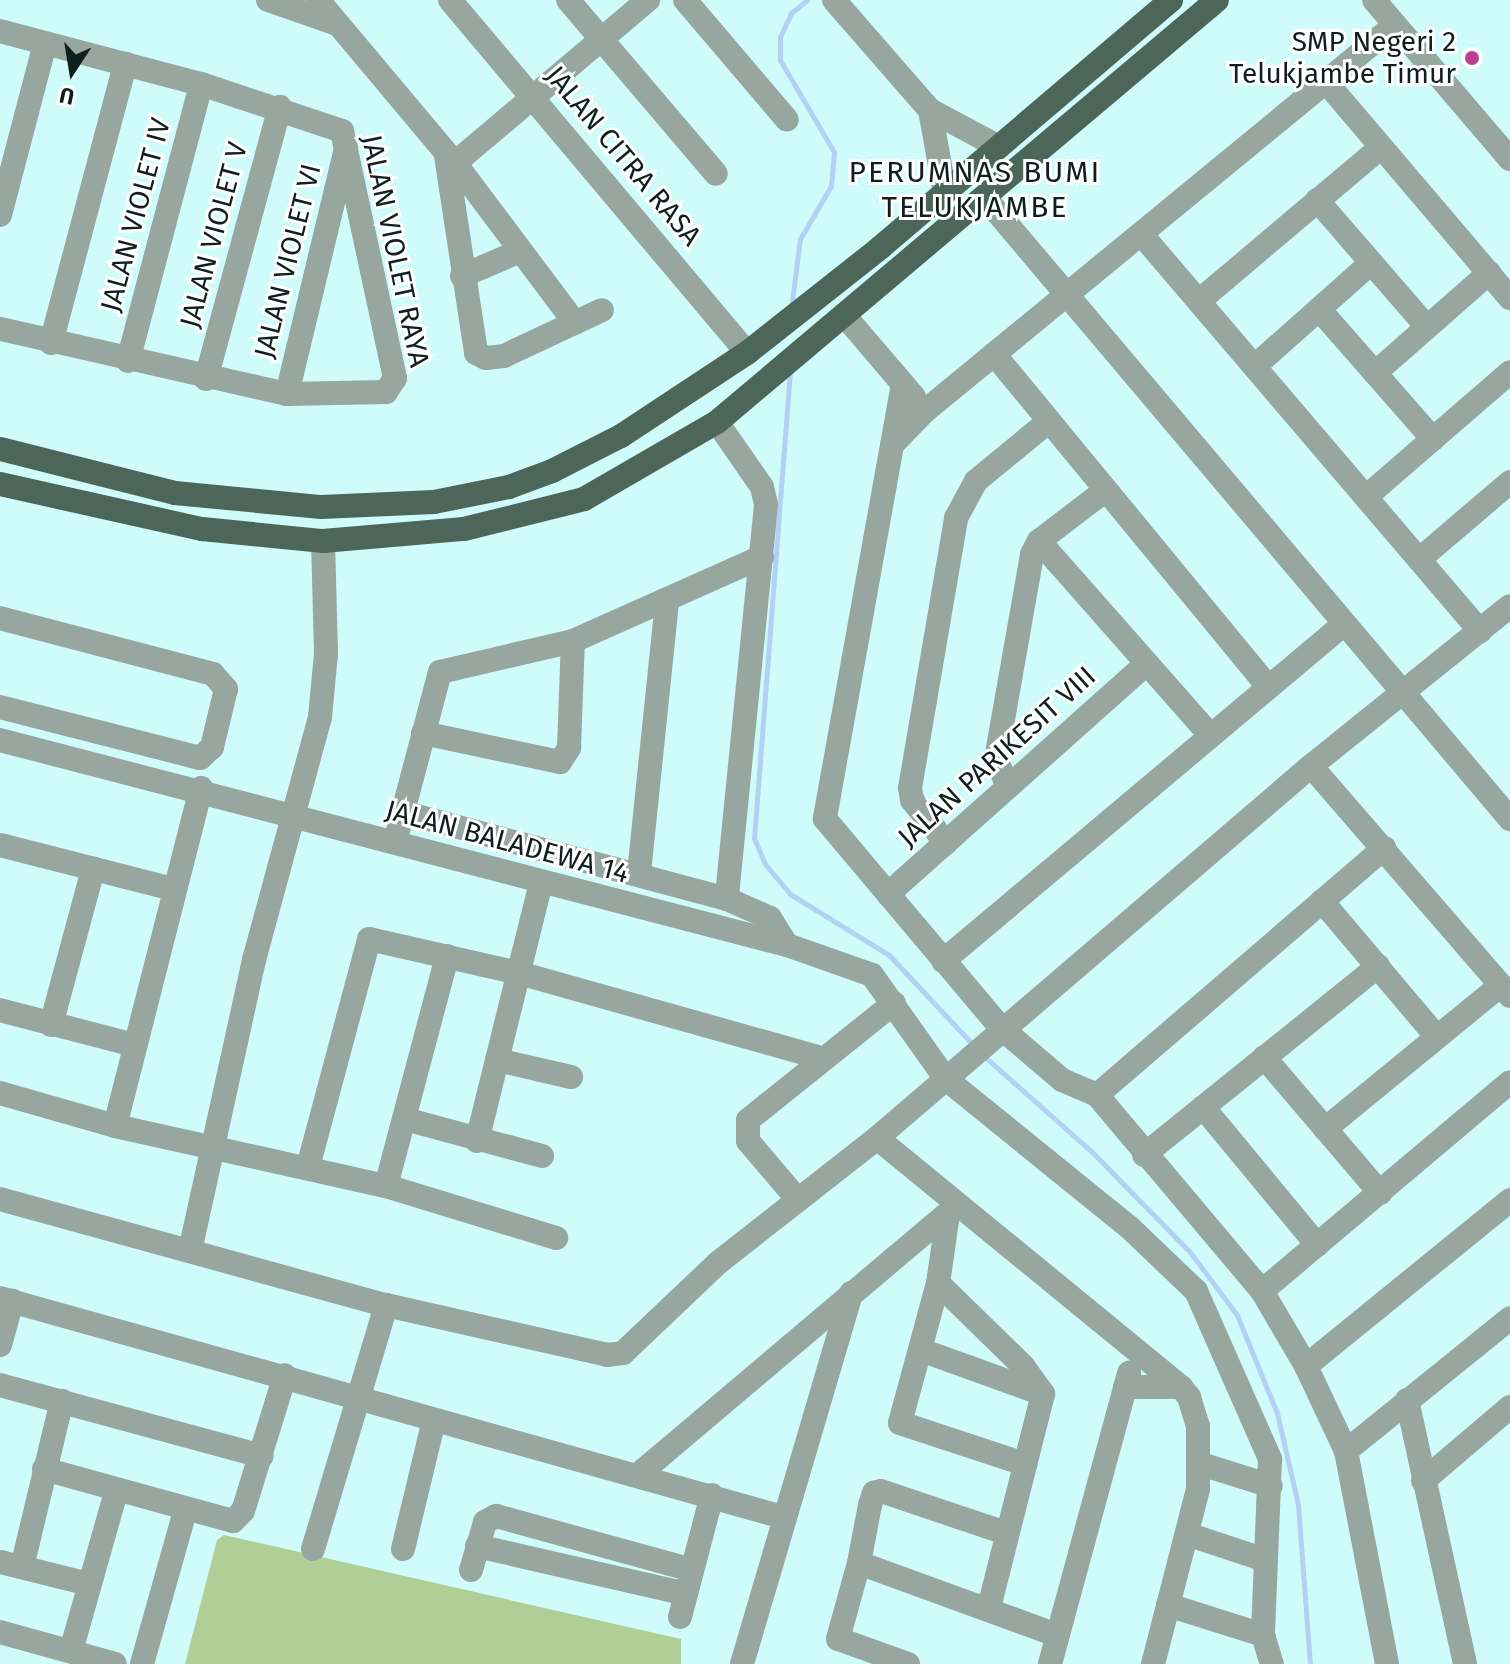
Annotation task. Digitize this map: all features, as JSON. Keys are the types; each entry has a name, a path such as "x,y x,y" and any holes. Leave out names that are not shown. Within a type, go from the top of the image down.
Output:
{"main road":[{"path":"0,449 115,480 209,498 347,508 434,502 509,487 552,471 635,428 747,353 945,193 1171,0"},
{"path":"0,484 202,529 323,541 407,537 544,512 616,484 717,422 986,199 1217,0"}],"street":[{"path":"268,0 339,25"},
{"path":"318,0 450,158 575,323"},
{"name":"JALAN CITRA RASA","path":"450,0 747,353"},
{"path":"568,0 716,174"},
{"path":"450,158 535,98 648,0"},
{"path":"685,0 787,120"},
{"path":"834,0 930,110 999,147"},
{"path":"1374,0 1507,150"},
{"path":"892,445 925,411 1069,296 1395,25"},
{"name":"JALAN VIOLET RAYA","path":"0,31 201,84 335,125 347,142 394,384 386,392 287,394 206,379 0,329"},
{"path":"0,215 45,44"},
{"path":"51,343 125,64"},
{"path":"1326,82 1510,298"},
{"name":"JALAN VIOLET IV","path":"128,361 201,84"},
{"name":"JALAN VIOLET V","path":"206,379 280,107"},
{"path":"930,110 945,193"},
{"name":"JALAN VIOLET VI","path":"287,394 347,142"},
{"path":"1199,301 1381,147"},
{"path":"450,158 471,340 480,356 504,356 602,310"},
{"path":"986,199 1510,819"},
{"path":"1317,200 1427,327"},
{"path":"0,1199 386,1305 616,1355 798,1200 877,1138 985,1042 1311,766 1499,623 1421,558 1142,235"},
{"path":"462,276 520,251"},
{"path":"1255,366 1371,263"},
{"path":"1375,373 1489,273"},
{"path":"1319,309 1433,439"},
{"path":"844,315 925,411"},
{"path":"994,354 1268,686"},
{"path":"1367,496 1510,372"},
{"path":"903,384 824,809 830,829 943,961 985,1042 1097,1095 1144,1155 1262,1291 1306,1366 1346,1451 1387,1664"},
{"path":"946,843 912,800 910,788 956,518 976,481 1049,421"},
{"path":"717,422 766,496 727,899"},
{"path":"1421,558 1510,482"},
{"path":"1008,787 996,759 1029,565 1039,541 1106,490"},
{"path":"190,1251 211,1143 324,695 323,541"},
{"path":"1039,541 1210,735"},
{"path":"395,842 435,681 446,668 573,641 667,603 762,557"},
{"path":"639,873 667,603"},
{"path":"0,618 213,674 226,689 212,747 200,758 0,707"},
{"path":"943,961 1344,624"},
{"path":"423,733 560,762 569,748 573,641"},
{"name":"JALAN PARIKESIT VIII","path":"888,894 1146,664"},
{"name":"JALAN BALADEWA 14","path":"0,740 201,788 292,816 541,883 787,945 872,975 946,1079 1129,1227 1196,1291 1238,1392 1263,1435 1271,1486 1263,1635 1272,1664"},
{"path":"1311,766 1506,990 1437,1037 1325,1129"},
{"path":"115,1126 201,788"},
{"path":"402,812 727,899 770,918 787,945"},
{"path":"0,845 173,889"},
{"path":"1097,1095 1384,848"},
{"path":"51,1025 93,869"},
{"path":"477,1141 541,883"},
{"path":"1322,901 1437,1037"},
{"path":"308,1167 369,939 519,973 822,1058"},
{"path":"386,1186 447,956"},
{"path":"1144,1155 1378,966"},
{"path":"798,1200 748,1141 748,1120 894,1003"},
{"path":"0,1010 134,1045"},
{"path":"1264,1057 1380,1193"},
{"path":"497,1060 571,1077"},
{"path":"1262,1291 1510,1082"},
{"path":"0,1093 115,1126 211,1143 386,1186 556,1238"},
{"path":"1203,1107 1317,1245"},
{"path":"405,1119 477,1141 542,1156"},
{"path":"877,1138 952,1209 1181,1387 1196,1413 1201,1464 1190,1535 1153,1664"},
{"path":"1306,1366 1510,1200"},
{"path":"952,1209 938,1283 900,1423 1025,1464"},
{"path":"639,1474 952,1209"},
{"path":"938,1283 1023,1366 1043,1394 989,1608"},
{"path":"742,1664 851,1293"},
{"path":"0,1345 6,1300 285,1375 434,1420 639,1474 783,1517"},
{"path":"313,1549 386,1305"},
{"path":"1346,1451 1510,1318"},
{"path":"1050,1664 1135,1349"},
{"path":"921,1350 1043,1394"},
{"path":"44,1469 185,1511 233,1521 243,1511 285,1375"},
{"path":"0,1385 262,1456"},
{"path":"1125,1387 1181,1387"},
{"path":"1407,1400 1465,1664"},
{"path":"62,1401 44,1469 11,1564 89,1584"},
{"path":"1423,1481 1510,1407"},
{"path":"403,1549 434,1420"},
{"path":"1201,1464 1271,1486"},
{"path":"908,1664 838,1639 874,1493 881,1491 1006,1533"},
{"path":"71,1651 116,1492"},
{"path":"692,1570 496,1516 485,1522 474,1558 683,1605 712,1495"},
{"path":"142,1664 185,1511"},
{"path":"1190,1535 1265,1560"},
{"path":"859,1563 1057,1635"},
{"path":"1168,1605 1263,1635"},
{"path":"0,1632 115,1664"}],"green space":[{"path":"224,1535 681,1639 681,1664 185,1664 217,1540"}],"waterway":[{"path":"791,309 800,239 831,186 834,152 780,60 780,37 791,13 807,0"},
{"path":"790,371 754,838 765,864 790,894 889,955 975,1047"},
{"path":"985,1057 1092,1152 1190,1252 1237,1315 1277,1413 1298,1505 1310,1664"}],"place":[{"name":"SMP Negeri 2 Telukjambe Timur","path":"1472,58"}],"district":[{"name":"PERUMNAS BUMI TELUKJAMBE","path":"975,189"}]}
